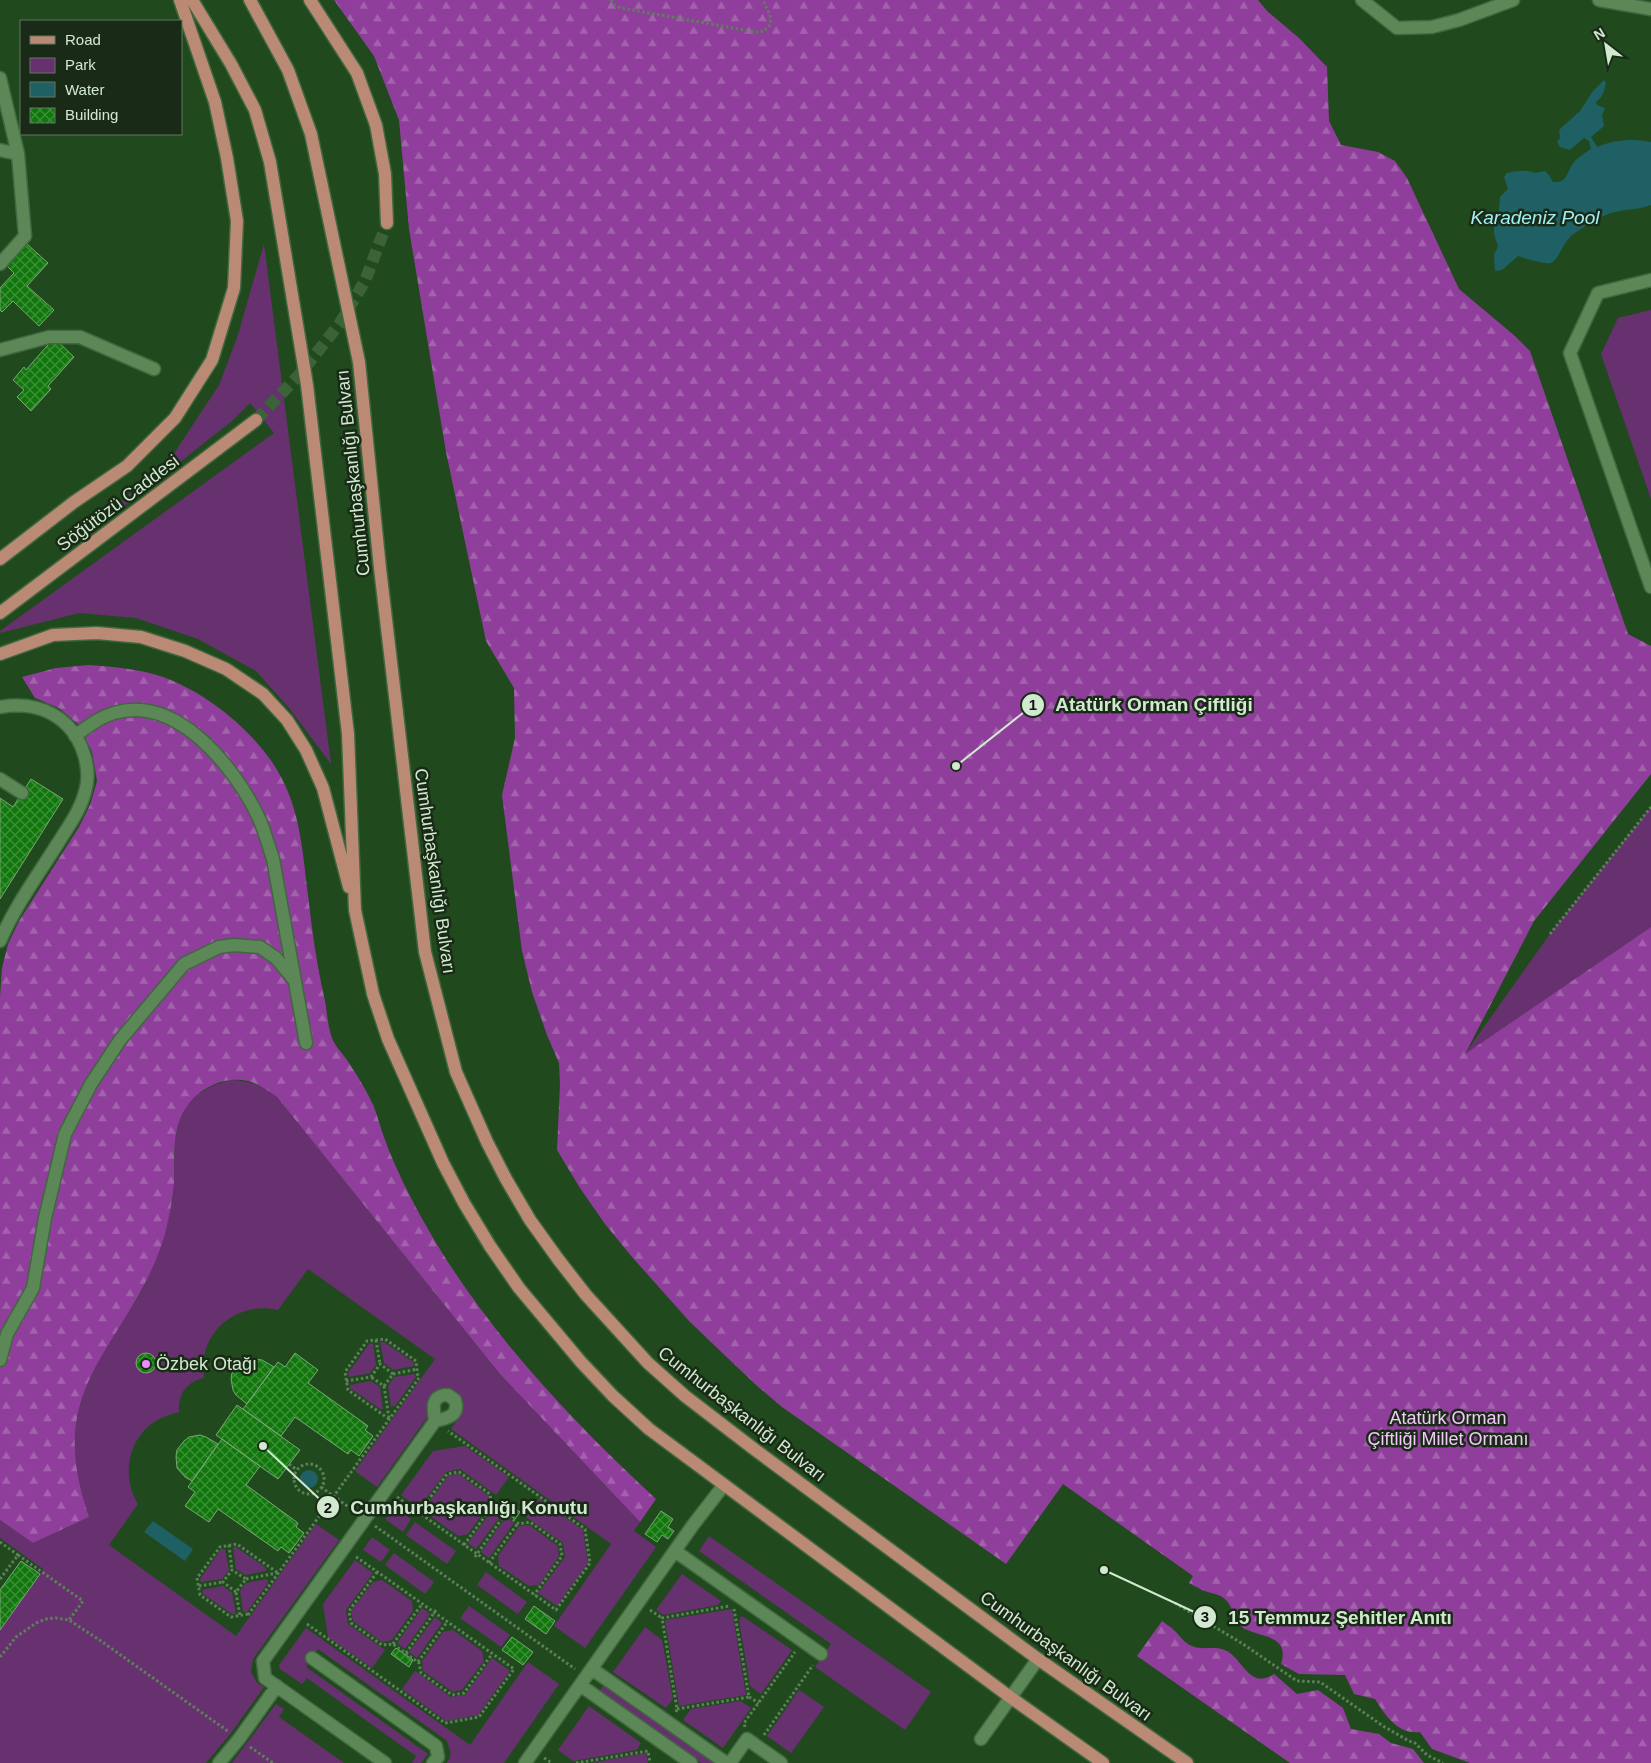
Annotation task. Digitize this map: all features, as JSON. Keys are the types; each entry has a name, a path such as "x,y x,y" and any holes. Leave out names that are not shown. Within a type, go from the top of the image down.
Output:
{"main road":[{"name":"Söğütözü Caddesi","path":"0,559 74,502 127,466 175,418 212,360 234,288 236,220 227,158 215,102 180,0"},
{"name":"Cumhurbaşkanlığı Bulvarı","path":"192,0 231,64 255,110 270,162 307,385 348,734 355,910 373,994 388,1039 443,1163 490,1246 519,1288 549,1326 613,1396 649,1429 1010,1698 1103,1763"},
{"name":"Cumhurbaşkanlığı Bulvarı","path":"250,0 288,70 311,134 357,352 425,952 456,1072 487,1142 506,1179 558,1259 616,1330 648,1363 685,1396 1038,1659 1187,1763"},
{"path":"310,0 357,73 376,125 385,174 387,223"},
{"name":"Söğütözü Caddesi","path":"0,613 256,420"},
{"path":"0,654 54,635 97,633 141,637 186,651 226,669 263,694 287,720 306,750 323,788 355,910"}],"lane":[{"path":"1362,0 1397,28 1432,27 1459,20 1513,0"},
{"path":"1598,0 1651,8"},
{"path":"0,78 18,154 25,236 0,264"},
{"path":"0,150 18,154"},
{"path":"1651,280 1598,293 1570,353 1651,587"},
{"path":"0,350 49,337 80,337 154,369"},
{"path":"0,707 22,705 44,710 64,722 75,736 84,755 88,780 82,802 12,916 0,942"},
{"path":"75,736 101,718 115,712 150,711 171,718 188,728 219,758 246,795 258,815 266,836 278,882 306,1043"},
{"path":"0,779 22,793"},
{"path":"0,1360 7,1334 33,1288 45,1218 65,1134 91,1084 120,1040 184,964 219,947 234,945 260,947 276,958 295,981"},
{"path":"385,1763 265,1678 263,1661 435,1421"},
{"path":"525,1763 724,1485"},
{"path":"675,1551 821,1654"},
{"path":"312,1658 436,1746 438,1757 433,1763"},
{"path":"981,1739 1038,1659"},
{"path":"586,1677 691,1763"},
{"path":"586,1677 728,1763 747,1739 781,1763"},
{"path":"219,1763 239,1739 277,1686"}],"path":[{"path":"610,0 614,5 621,8 756,32 764,31 770,24 770,15 764,0"},
{"path":"1550,934 1651,807"},
{"path":"278,1573 237,1544 220,1547 197,1578 200,1595 231,1617 248,1614 278,1573 389,1419 418,1378 416,1361 385,1339 367,1341 345,1372 348,1390 389,1419"},
{"path":"376,1340 380,1364 393,1374"},
{"path":"371,1377 380,1364"},
{"path":"389,1419 384,1386 393,1374 417,1370"},
{"path":"346,1381 371,1377 384,1386"},
{"path":"403,1501 476,1555 556,1610 590,1563 585,1529 435,1421"},
{"path":"289,1464 297,1470"},
{"path":"306,1464 317,1466 323,1474 323,1484 311,1493 302,1492 295,1484 294,1479 297,1470 306,1464"},
{"path":"419,1513 447,1474 459,1472 490,1494 493,1505 518,1523 530,1522 560,1544 562,1556 534,1595"},
{"path":"321,1487 586,1677"},
{"path":"464,1545 493,1505"},
{"path":"476,1555 506,1514"},
{"path":"489,1563 518,1523"},
{"path":"0,1542 83,1601 69,1620"},
{"path":"199,1586 223,1582 232,1570 228,1545"},
{"path":"0,1579 18,1555"},
{"path":"295,1616 446,1723 479,1717 514,1669 361,1560"},
{"path":"232,1570 246,1579"},
{"path":"377,1572 349,1611 351,1623 382,1645 393,1644 406,1653 418,1662 421,1673 452,1695 464,1693 492,1654"},
{"path":"236,1592 246,1579 278,1573"},
{"path":"223,1582 236,1592 240,1616"},
{"path":"1175,1602 1243,1644 1297,1681 1320,1682 1383,1726 1415,1743 1427,1755 1443,1763"},
{"path":"393,1644 422,1604"},
{"path":"749,1697 734,1606 662,1618 677,1709 749,1697 759,1703"},
{"path":"406,1653 435,1611"},
{"path":"0,1658 16,1637 36,1623 56,1618 69,1620 273,1763"},
{"path":"418,1662 447,1622"},
{"path":"744,1723 802,1641"},
{"path":"756,1746 821,1654"},
{"path":"576,1763 648,1751 650,1763"}],"green space":[{"name":"Atatürk Orman Çiftliği Millet Ormanı","path":"334,0 1258,0 1267,11 1299,38 1327,67 1329,121 1341,145 1378,152 1395,161 1407,178 1459,289 1530,351 1628,634 1651,646 1651,774 1534,921 1465,1054 1651,927 1651,1763 1470,1763 1432,1749 1420,1732 1405,1730 1393,1723 1375,1699 1354,1694 1345,1675 1299,1674 1281,1664 1283,1654 1277,1642 1242,1627 1224,1598 1189,1583 1193,1576 1063,1484 1006,1564 782,1407 756,1385 690,1322 605,1224 557,1150 559,1063 532,992 522,951 502,795 515,738 514,688 486,641 446,452 409,229 399,120 374,56"},
{"path":"264,244 331,764 289,708 256,671 198,639 136,618 79,613 0,633 0,631 274,433 250,403 232,421 123,507 111,511 175,452 219,385 237,338"},
{"path":"1651,310 1651,499 1601,354 1618,318"},
{"path":"89,665 154,674 195,692 210,701 237,723 262,748 272,762 289,793 298,826 315,948 333,1041 362,1083 403,1182 427,1227 454,1271 514,1352 548,1391 656,1499 640,1522 500,1374 277,1097 256,1084 239,1080 214,1084 207,1088 193,1099 183,1114 176,1132 173,1195 165,1234 156,1261 134,1303 94,1370 82,1398 76,1426 75,1453 76,1466 89,1517 33,1543 0,1520 0,997 2,968 8,944 19,921 79,827 90,805 97,781 92,752 79,725 59,708 35,698 22,677 56,668"},
{"path":"1651,807 1651,927 1464,1055 1550,934"},
{"path":"231,1080 256,1084 277,1097 500,1374 640,1522 634,1531 656,1547 585,1648 554,1626 611,1544 451,1429 460,1415 462,1407 462,1402 456,1393 444,1389 432,1394 427,1406 429,1415 377,1487 355,1471 435,1359 308,1269 278,1310 256,1309 246,1311 227,1320 212,1336 207,1346 204,1378 192,1382 184,1390 180,1400 179,1412 157,1420 142,1433 136,1442 129,1462 130,1483 138,1504 109,1545 236,1636 316,1524 339,1540 253,1659 251,1672 257,1683 264,1687 231,1733 206,1763 0,1763 0,1630 43,1569 0,1538 0,1520 33,1543 89,1517 76,1466 75,1453 76,1426 83,1396 97,1363 142,1290 153,1265 173,1197 175,1144 181,1118 187,1106 201,1092"},
{"path":"380,1342 384,1342 413,1362 414,1366 393,1370 384,1363"},
{"path":"373,1343 376,1365 370,1373 349,1377 348,1373 369,1344"},
{"path":"415,1374 416,1377 395,1406 391,1407 388,1386 394,1377"},
{"path":"371,1381 380,1387 383,1409 380,1409 350,1388 350,1385"},
{"path":"465,1446 509,1477 496,1495 460,1469 446,1472 419,1508 401,1495 433,1451"},
{"path":"458,1474 488,1495 489,1505 468,1534 458,1536 429,1515 427,1505 448,1476"},
{"path":"539,1498 583,1530 588,1563 557,1606 538,1593 565,1557 563,1543 526,1517"},
{"path":"394,1507 411,1519 403,1532 385,1519"},
{"path":"494,1508 502,1514 476,1549 468,1543"},
{"path":"506,1517 514,1523 489,1558 481,1552"},
{"path":"415,1522 456,1551 447,1564 406,1535"},
{"path":"529,1525 558,1546 559,1556 539,1585 529,1586 499,1566 498,1556 519,1526"},
{"path":"709,1536 931,1692 905,1730 815,1667 831,1644 699,1551"},
{"path":"372,1537 390,1550 381,1562 363,1550"},
{"path":"233,1547 236,1547 266,1568 266,1571 245,1575 236,1569"},
{"path":"221,1549 225,1549 229,1570 222,1579 201,1582 200,1579"},
{"path":"394,1553 434,1582 425,1594 385,1565"},
{"path":"355,1560 373,1573 346,1610 348,1624 385,1650 372,1668 328,1637 323,1604"},
{"path":"486,1572 527,1602 518,1614 477,1585"},
{"path":"682,1574 721,1601 718,1605 663,1615 656,1610"},
{"path":"267,1579 268,1583 247,1612 243,1612 240,1591 246,1583"},
{"path":"382,1580 412,1601 413,1611 392,1640 382,1642 353,1621 351,1611 373,1582"},
{"path":"223,1586 232,1593 236,1614 232,1614 203,1594 202,1590"},
{"path":"469,1606 510,1635 501,1647 460,1618"},
{"path":"422,1608 430,1614 405,1649 397,1643"},
{"path":"732,1609 746,1695 679,1706 665,1620"},
{"path":"742,1616 792,1650 761,1694 750,1686 739,1620"},
{"path":"435,1617 442,1623 417,1658 409,1652"},
{"path":"1162,1621 1189,1645 1200,1648 1218,1648 1227,1651 1253,1676 1266,1678 1274,1674 1297,1694 1318,1690 1343,1708 1351,1729 1379,1734 1391,1743 1413,1749 1424,1763 1290,1763 1137,1656"},
{"path":"645,1627 662,1640 673,1699 666,1708 613,1672"},
{"path":"306,1628 470,1745 528,1662 559,1684 504,1763 447,1763 450,1749 446,1740 318,1649 306,1667 428,1754 421,1763 412,1763 416,1756 307,1678 302,1684 280,1669 279,1665"},
{"path":"453,1630 482,1651 484,1661 462,1690 453,1692 423,1671 422,1661 443,1632"},
{"path":"492,1658 510,1671 478,1715 446,1721 402,1689 415,1671 451,1697 465,1695"},
{"path":"604,1684 714,1761 713,1763 701,1763 599,1692"},
{"path":"799,1690 824,1707 791,1753 767,1736"},
{"path":"741,1701 751,1708 723,1748 683,1720 691,1709"},
{"path":"276,1704 284,1709 279,1717 344,1763 232,1763"},
{"path":"589,1706 641,1743 637,1750 573,1761 558,1750"},
{"path":"646,1753 648,1763 591,1763"}],"water":[{"name":"Karadeniz Pool","path":"1604,80 1606,83 1604,91 1596,102 1597,105 1605,108 1602,115 1604,126 1591,137 1597,147 1624,140 1651,142 1651,205 1602,216 1571,236 1557,258 1551,263 1518,256 1502,270 1495,271 1494,255 1498,246 1494,234 1494,223 1499,210 1500,197 1508,189 1504,177 1507,173 1513,172 1525,171 1535,173 1545,171 1553,182 1564,179 1576,160 1591,149 1589,141 1584,138 1570,150 1560,147 1557,142 1560,138 1559,130 1580,111 1593,91"},
{"path":"305,1470 313,1470 318,1475 316,1486 305,1488 300,1483 300,1475"},
{"path":"153,1521 193,1549 185,1561 144,1532"}],"building":[{"path":"27,244 48,263 27,286 54,310 39,326 13,301 2,312 0,310 0,288 14,273 7,266"},
{"path":"54,338 74,357 48,386 51,389 31,411 17,397 24,390 13,380 24,367 26,370"},
{"path":"31,779 63,799 0,899 0,798 13,807"},
{"name":"Özbek Otağı","path":"146,1353 153,1356 156,1363 153,1370 146,1373 139,1370 136,1363 139,1356"},
{"path":"295,1353 318,1370 308,1383 368,1426 365,1430 373,1436 359,1456 351,1450 348,1454 295,1417 281,1436 243,1409 278,1362 285,1367"},
{"path":"250,1358 262,1360 274,1367 247,1404 236,1395 231,1379 232,1373 239,1363"},
{"path":"237,1405 300,1450 278,1479 216,1435"},
{"path":"200,1435 218,1444 192,1481 185,1477 177,1468 177,1450 189,1437"},
{"path":"222,1439 260,1466 246,1485 298,1523 296,1527 304,1533 289,1553 281,1547 278,1551 218,1509 209,1522 185,1506 195,1492 188,1487"},
{"path":"502,1500 520,1512 515,1519 498,1506"},
{"path":"661,1511 673,1519 668,1527 674,1531 668,1539 662,1535 657,1542 645,1534"},
{"path":"21,1561 40,1574 0,1630 0,1590"},
{"path":"534,1606 555,1621 546,1634 525,1619"},
{"path":"512,1637 533,1652 523,1665 502,1650"},
{"path":"396,1648 413,1660 409,1667 391,1654"}],"tunnel":[{"path":"256,420 300,374 340,323 365,281 387,223"}],"place":[{"name":"Atatürk Orman Çiftliği","path":"956,766"},
{"name":"Özbek Otağı","path":"146,1364"},
{"name":"Cumhurbaşkanlığı Konutu","path":"263,1446"},
{"name":"15 Temmuz Şehitler Anıtı","path":"1104,1570"}]}
